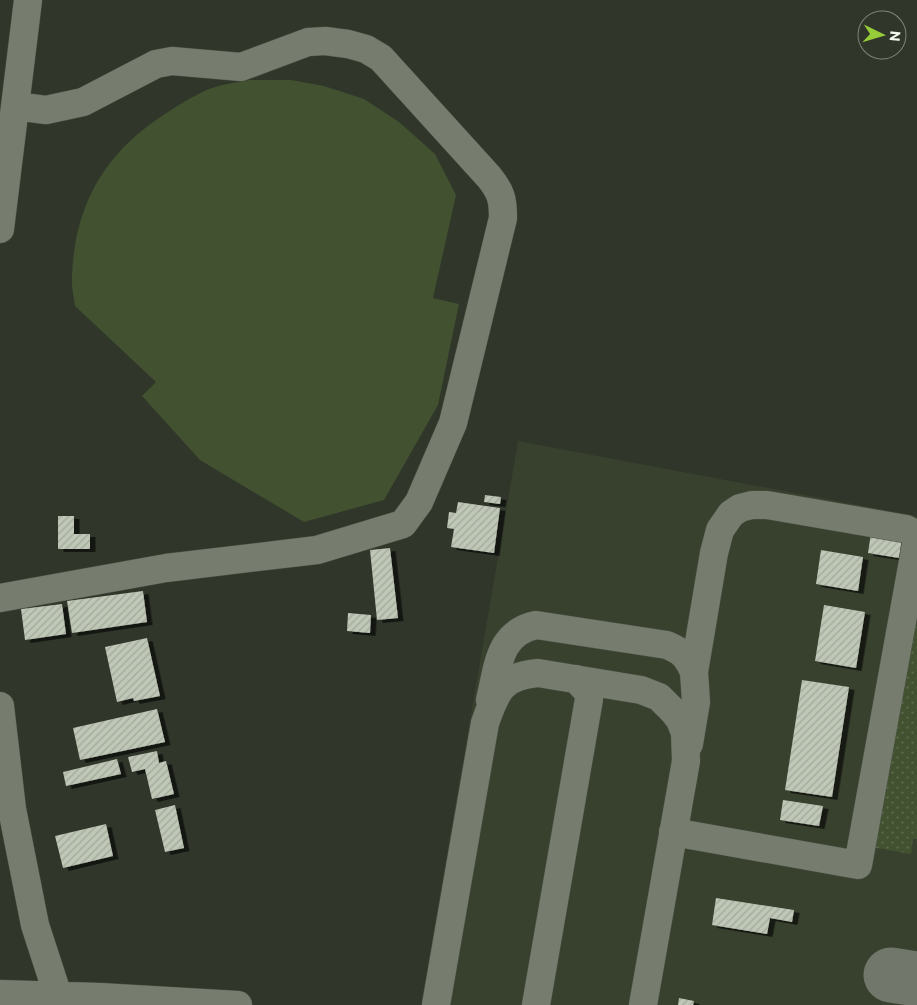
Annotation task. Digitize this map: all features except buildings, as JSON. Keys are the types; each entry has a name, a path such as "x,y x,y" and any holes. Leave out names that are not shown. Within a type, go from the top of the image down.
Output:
{"street":[{"path":"0,229 28,0"},
{"path":"0,598 166,568 317,550 403,524 419,502 453,423 503,218 503,202 499,190 489,177 382,58 366,49 348,44 325,41 308,42 242,67 172,61 156,64 82,102 46,110 15,106"},
{"path":"642,1005 696,702 694,672 701,626 718,536 725,521 740,508 752,504 767,505 906,529 917,537 858,865 673,832"},
{"path":"435,1004 485,723 504,646 513,635 524,627 536,625 667,645 689,643 694,639 701,626"},
{"path":"667,645 679,651 689,660 694,672"},
{"path":"485,723 496,693 508,680 522,674 538,673 641,690 659,697 680,720 685,733 686,760"},
{"path":"536,1005 589,699 588,692 576,679"},
{"path":"0,706 12,809 35,925 60,1001"},
{"path":"0,994 60,1001 238,1005"}],"shaded area":[{"path":"518,441 917,516 917,1005 421,1005"}],"green space":[{"path":"250,80 291,80 324,86 364,99 399,122 435,154 456,195 433,298 459,304 438,405 384,500 304,522 200,460 142,396 156,382 75,306 72,288 74,249 87,202 111,162 146,127 184,102 212,88"},
{"path":"917,623 917,839 913,839 911,854 871,847 914,626"}],"taxiway":[{"path":"891,975 917,979"}]}
